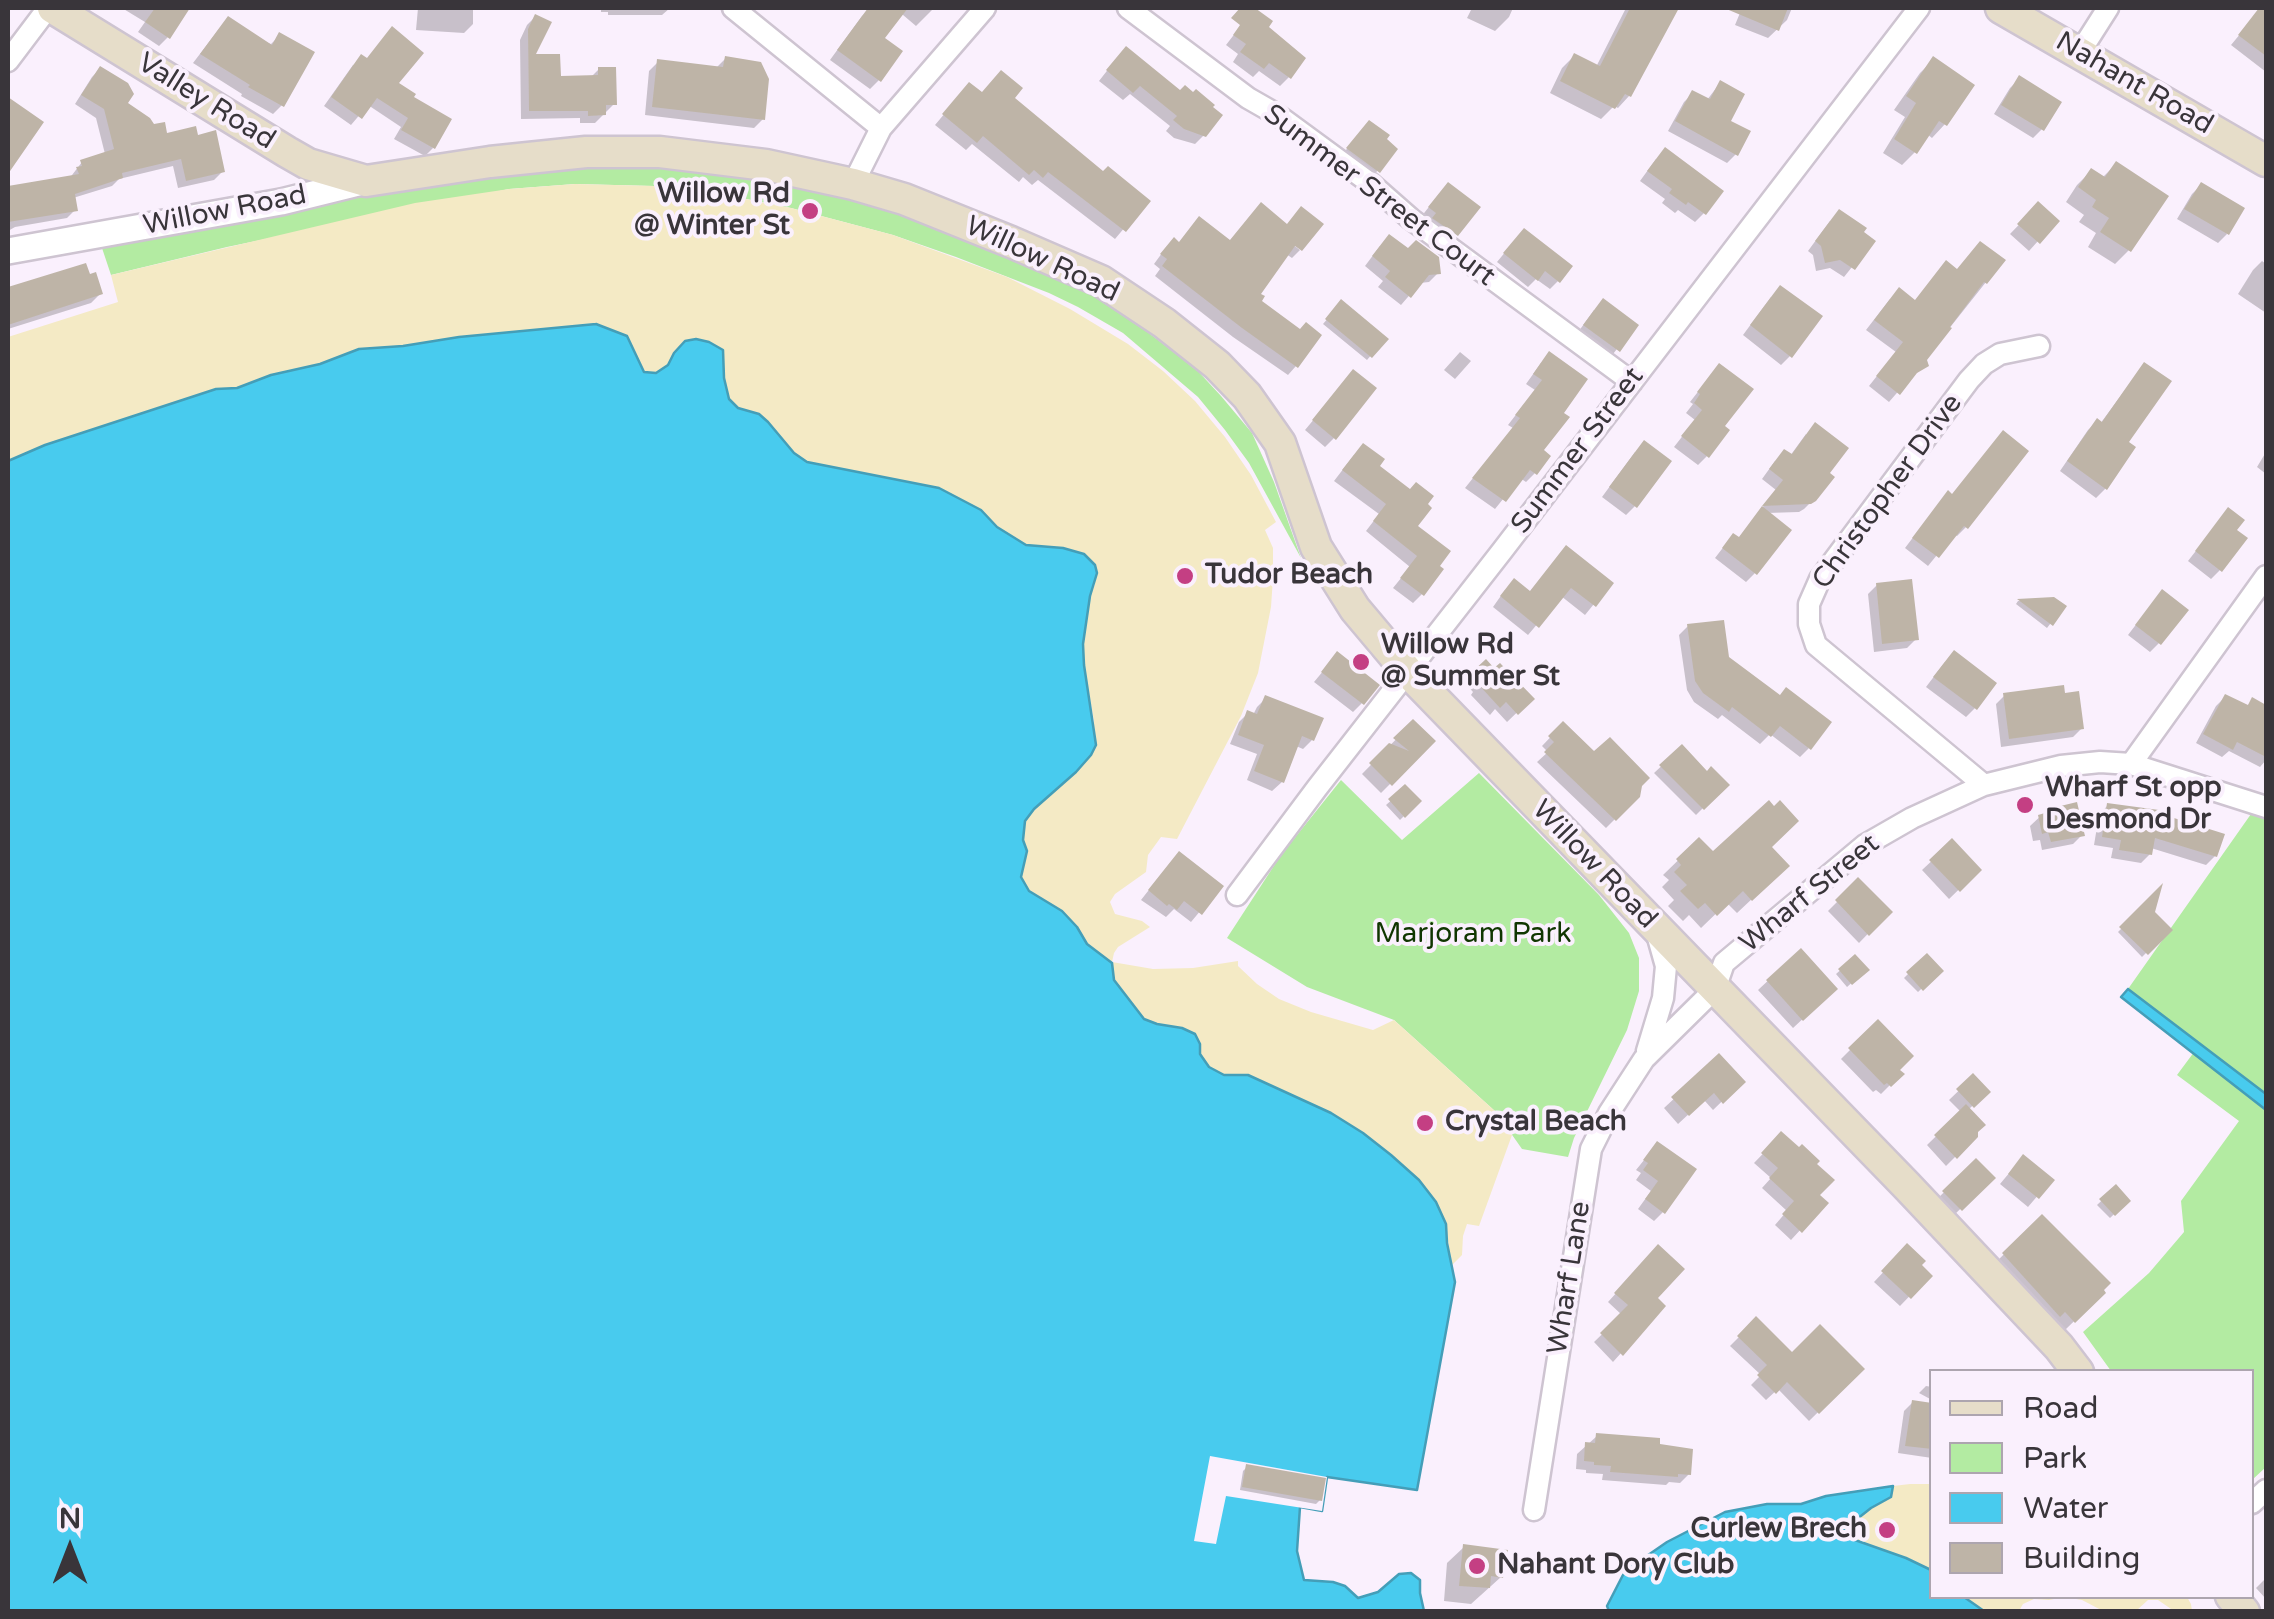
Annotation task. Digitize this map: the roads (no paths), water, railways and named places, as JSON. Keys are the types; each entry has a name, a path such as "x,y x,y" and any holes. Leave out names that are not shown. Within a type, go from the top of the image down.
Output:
{"main road":[{"name":"Valley Road","path":"50,8 286,152 308,164 366,181"},
{"name":"Nahant Road","path":"2001,8 2266,162"},
{"name":"Willow Road","path":"366,181 586,152 660,152 766,165 904,199 1101,282 1164,323 1217,365 1247,396 1280,442 1316,547 1355,609 1408,672 2060,1347 2076,1369"}],"street":[{"path":"8,60 50,8"},
{"path":"733,8 881,128"},
{"path":"853,184 881,128 985,8"},
{"name":"Summer Street Court","path":"1128,8 1370,183 1411,219 1632,382"},
{"name":"Summer Street","path":"1237,895 1919,8"},
{"path":"2080,52 2108,8"},
{"name":"Willow Road","path":"8,251 281,202 366,181"},
{"name":"Christopher Drive","path":"1984,785 1816,645 1809,624 1809,604 1820,579 1968,380 2000,354 2039,346"},
{"path":"2131,764 2266,576"},
{"name":"Wharf Street","path":"1715,989 1724,963 1865,845 1984,785 2061,766 2131,764 2266,807"},
{"name":"Wharf Lane","path":"1644,1060 1656,1028 1666,966 1652,924"},
{"name":"Wharf Lane","path":"1534,1510 1591,1149 1644,1060 1715,989"}],"water":[{"path":"596,324 627,336 644,372 656,373 668,365 685,341 709,342 723,350 729,399 738,408 759,414 807,462 939,488 981,510 997,527 1026,545 1084,554 1095,565 1097,573 1083,644 1096,745 1076,772 1025,821 1023,840 1027,851 1021,877 1029,891 1062,911 1087,944 1112,963 1114,980 1144,1019 1195,1034 1200,1054 1209,1067 1224,1075 1248,1075 1331,1113 1363,1133 1419,1180 1436,1202 1446,1224 1455,1282 1417,1490 1327,1477 1322,1511 1300,1507 1297,1551 1304,1580 1345,1586 1358,1598 1378,1592 1399,1574 1411,1573 1420,1580 1424,1611 8,1612 8,461 45,445 216,389 237,388 359,349"},
{"path":"2128,989 2266,1094 2266,1110 2121,997"},
{"path":"1893,1486 1891,1497 1838,1534 1929,1569 1929,1599 1967,1599 1984,1611 1609,1611 1607,1606 1625,1571 1667,1542 1725,1512 1767,1504 1801,1504 1826,1496"}],"place":[{"name":"Willow Rd @ Winter St","path":"810,211"},
{"name":"Tudor Beach","path":"1185,576"},
{"name":"Willow Rd @ Summer St","path":"1361,662"},
{"name":"Wharf St opp Desmond Dr","path":"2025,805"},
{"name":"Crystal Beach","path":"1425,1123"},
{"name":"Curlew Brech","path":"1887,1530"},
{"name":"Nahant Dory Club","path":"1477,1566"}],"park label":[{"name":"Marjoram Park","path":"1473,935"}]}
